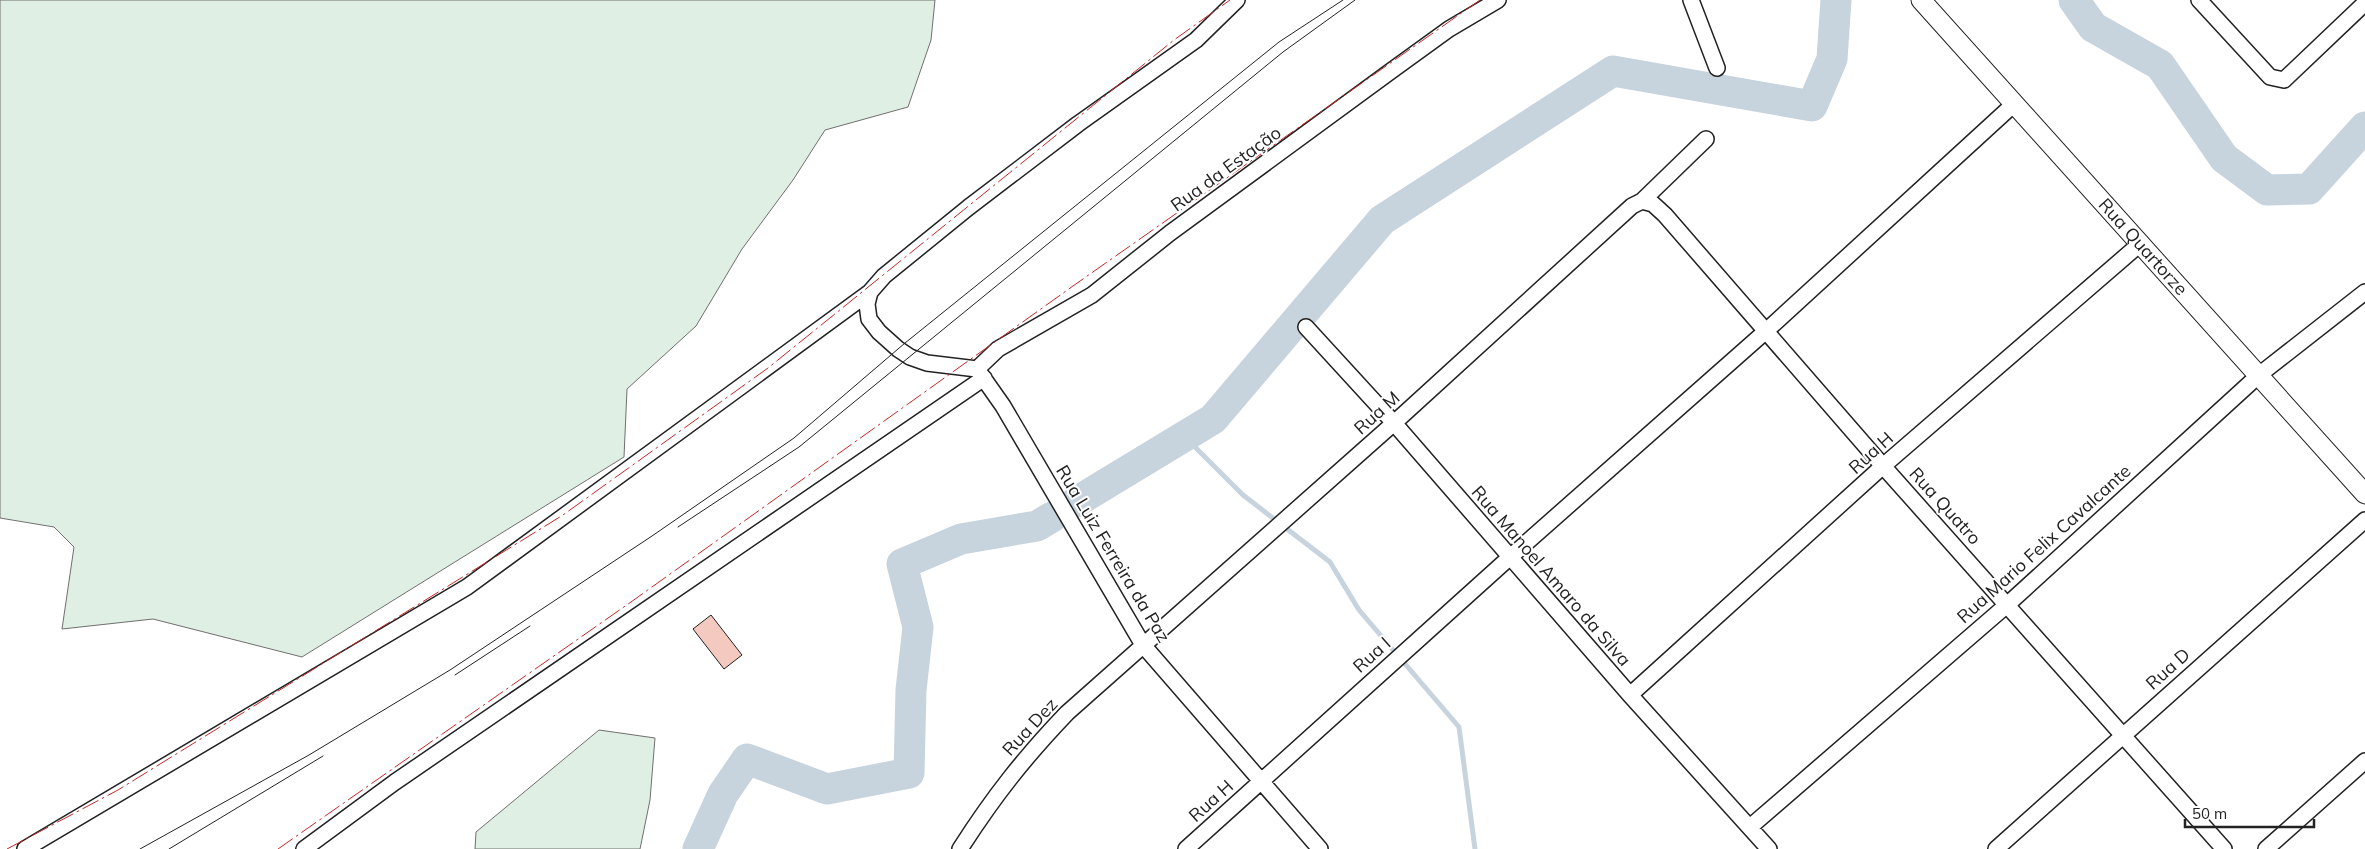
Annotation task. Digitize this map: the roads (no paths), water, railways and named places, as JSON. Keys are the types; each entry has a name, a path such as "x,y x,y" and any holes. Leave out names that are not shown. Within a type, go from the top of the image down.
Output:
{"street":[{"path":"25,849 467,587 870,292 884,276 969,207 1078,124 1196,40 1237,0"},
{"name":"Rua da Estação","path":"304,849 395,782 981,374 998,350 1092,295 1170,233 1449,29 1498,0"},
{"path":"1691,0 1717,68"},
{"name":"Rua Quartorze","path":"1921,0 2141,243 2197,310 2259,375 2365,494"},
{"path":"2199,0 2270,77 2278,80 2284,80 2365,3"},
{"name":"Rua I","path":"1262,781 1418,639 1766,331 2014,104"},
{"name":"Rua M","path":"1143,644 1394,423 1706,139"},
{"name":"Rua Quatro","path":"1637,203 1653,204 1665,215 1883,466 2124,734 2224,849"},
{"name":"Rua H","path":"1630,695 1883,466 2141,243"},
{"path":"870,292 867,304 869,319 879,332 898,349 910,357 927,363 981,374"},
{"name":"Rua Mario Felix Cavalcante","path":"1750,827 2008,604 2259,375 2365,292"},
{"name":"Rua Manoel Amaro da Silva","path":"1306,327 1394,423 1509,558 1769,849"},
{"name":"Rua Luiz Ferreira da Paz","path":"981,374 1003,406 1143,644 1320,849"},
{"name":"Rua D","path":"1996,849 2365,520"},
{"name":"Rua Dez","path":"960,849 1002,786 1026,757 1067,713 1143,644"},
{"path":"2266,849 2365,761"},
{"name":"Rua H","path":"1186,849 1262,781"}],"waterway":[{"path":"1076,502 1213,419 1382,220 1613,71 1812,106 1832,59 1836,0"},
{"path":"2074,0 2093,27 2160,65 2224,158 2267,190 2309,189 2365,127"},
{"path":"1184,436 1243,495 1330,562 1359,610 1459,727 1475,849"},
{"path":"698,849 723,794 747,759 827,789 909,773 911,690 918,627 902,564 961,539 1037,526 1052,517"}],"tram line":[{"path":"140,849 309,755 450,670 652,536 794,438 905,343 1279,42 1343,0"},
{"path":"678,527 799,447 1283,52 1355,0"},
{"path":"455,675 530,626"},
{"path":"169,849 323,756"}]}
